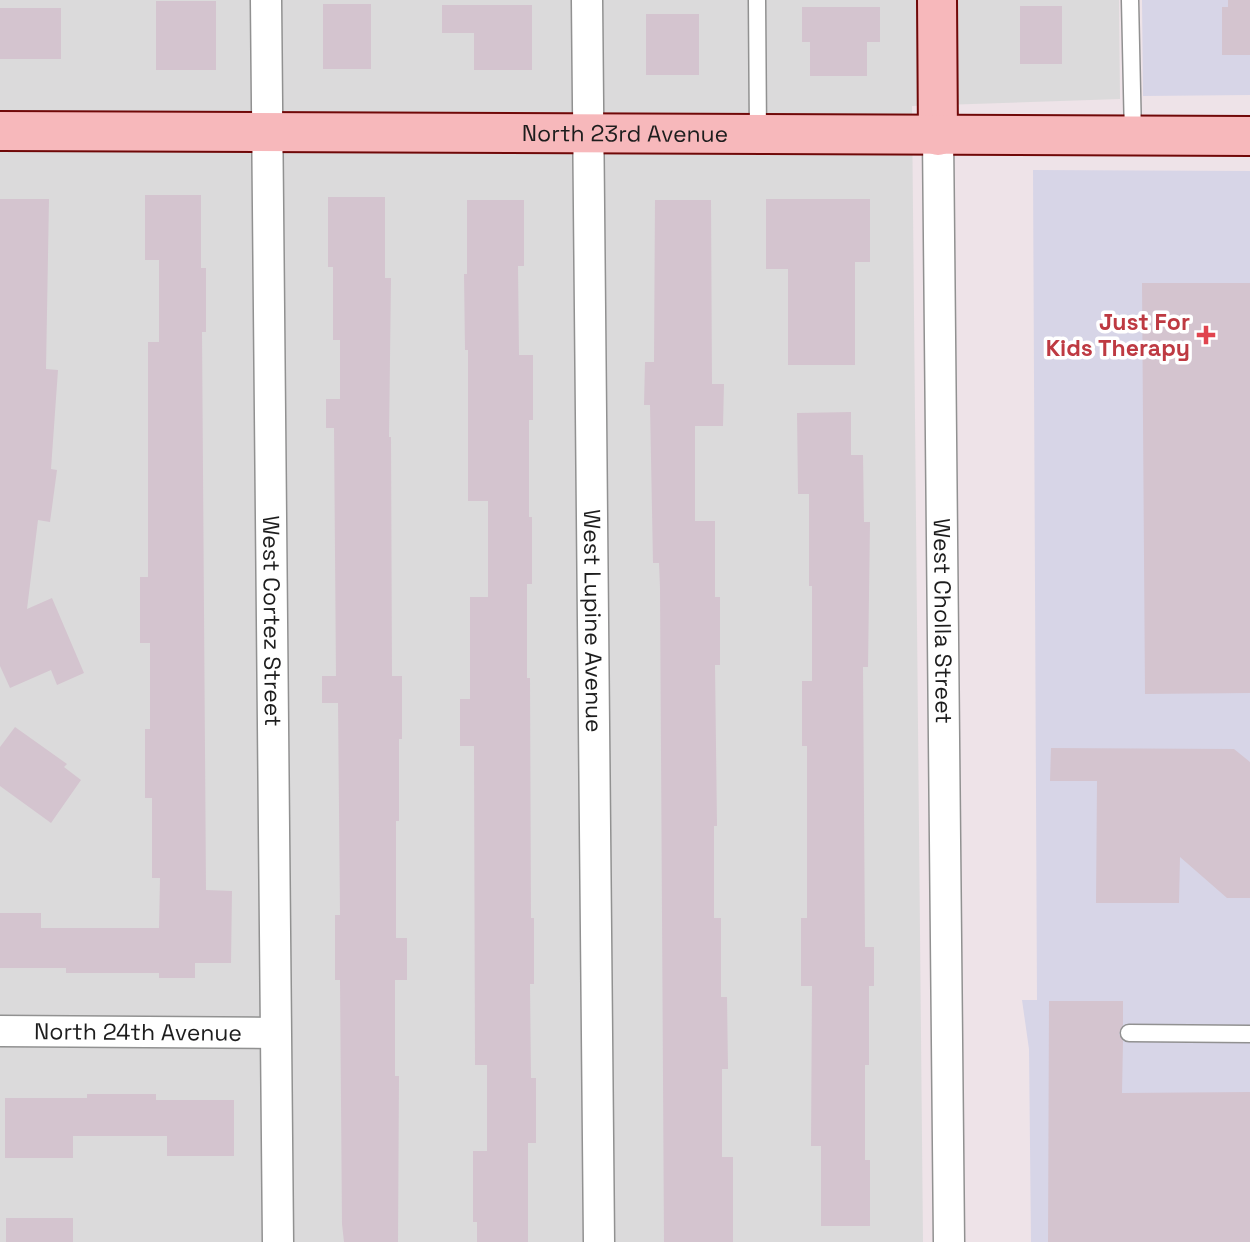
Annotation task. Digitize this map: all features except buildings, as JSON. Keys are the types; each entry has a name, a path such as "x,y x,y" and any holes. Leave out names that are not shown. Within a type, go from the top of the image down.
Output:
{"street":[{"name":"West Cortez Street","path":"266,0 278,1242"},
{"name":"West Lupine Avenue","path":"587,0 599,1242"},
{"name":"West Cholla Street","path":"937,0 949,1242"},
{"name":"North 23rd Avenue","path":"0,131 1250,136"},
{"name":"North 24th Avenue","path":"0,1031 275,1033"}],"lane":[{"path":"757,0 758,134"},
{"path":"1130,0 1133,136"},
{"path":"1129,1033 1250,1034"}],"shaded area":[{"path":"0,0 1119,0 1120,99 912,106 923,1242 0,1242"},
{"path":"1142,0 1250,0 1250,95 1143,96"},
{"path":"1033,170 1250,171 1250,1242 1031,1242 1029,1049 1022,1000 1037,1000"}],"place":[{"name":"Just For Kids Therapy","path":"1206,335"}]}
